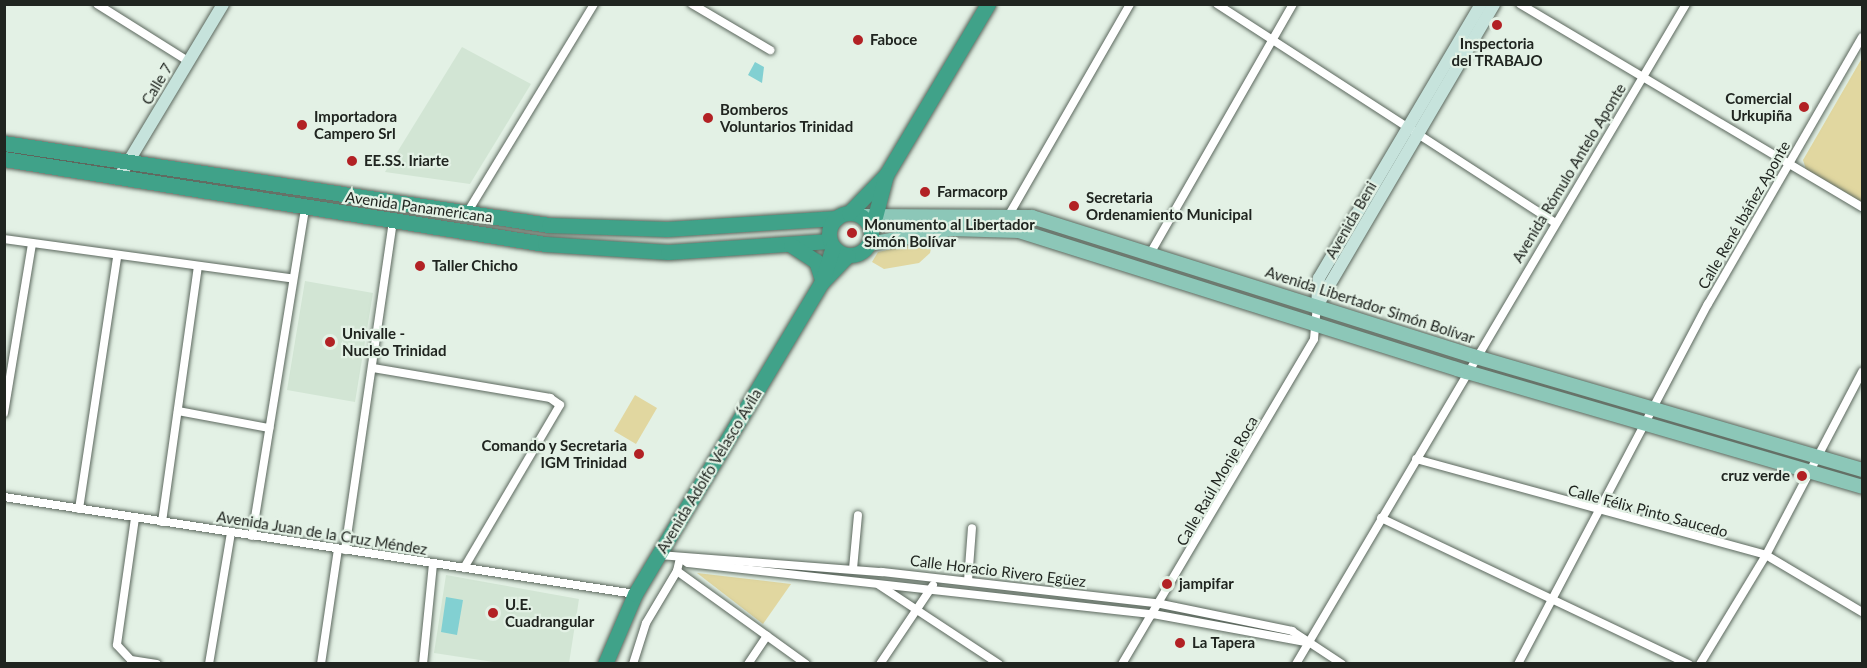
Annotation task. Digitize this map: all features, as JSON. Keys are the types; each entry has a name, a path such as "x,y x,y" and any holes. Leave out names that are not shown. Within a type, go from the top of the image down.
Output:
{"highway":[{"path":"856,216 886,175 988,4"},
{"name":"Avenida Panamericana","path":"4,142 467,213 609,230 856,216"},
{"name":"Avenida Panamericana","path":"4,159 305,209 609,249 832,244"},
{"path":"856,216 886,175"},
{"path":"856,216 870,238"},
{"name":"Avenida Adolfo Velasco Ávila","path":"822,282 832,244 856,216"},
{"name":"Avenida Adolfo Velasco Ávila","path":"605,663 635,594 822,282 848,255 870,238"},
{"path":"832,244 848,255"},
{"path":"791,245 816,261 822,282"}],"main road":[{"name":"Calle 7","path":"118,179 223,4"},
{"name":"Avenida Beni","path":"1413,132 1480,4"},
{"name":"Avenida Beni","path":"1317,306 1319,278 1494,4"},
{"name":"Avenida Libertador Simón Bolívar","path":"856,216 1010,213 1151,252 1476,357 1817,459 1863,470"},
{"path":"870,238 951,229 1019,231 1467,372 1863,487"}],"street":[{"path":"97,4 188,61"},
{"path":"467,213 594,4"},
{"path":"692,4 770,51"},
{"path":"1010,213 1130,4"},
{"path":"1217,4 1554,222"},
{"path":"1151,252 1293,4"},
{"path":"1520,4 1863,207"},
{"name":"Avenida Rómulo Antelo Aponte","path":"1296,663 1554,222 1686,4"},
{"name":"Calle René Ibáñez Aponte","path":"1518,663 1554,599 1652,409 1863,37"},
{"path":"252,536 290,278 305,209"},
{"path":"321,663 373,368 393,221"},
{"path":"4,239 117,257 290,278"},
{"path":"4,412 32,244"},
{"path":"79,509 117,257"},
{"path":"162,522 198,267"},
{"path":"1317,306 1318,326"},
{"name":"Calle Raúl Monje Roca","path":"1122,663 1161,604 1318,326"},
{"path":"373,368 550,398 560,405 464,568"},
{"path":"1700,663 1766,555 1863,372"},
{"path":"178,411 269,428"},
{"name":"Calle Félix Pinto Saucedo","path":"1416,459 1599,513 1766,555 1863,612"},
{"name":"Avenida Juan de la Cruz Méndez","path":"4,497 635,594"},
{"path":"853,569 858,515"},
{"path":"135,518 117,645 131,660 157,663"},
{"path":"1381,518 1689,663"},
{"path":"968,581 972,528"},
{"path":"209,663 231,532"},
{"name":"Calle Horacio Rivero Egüez","path":"659,555 853,569 1161,604 1292,631 1342,663"},
{"path":"633,663 646,623 677,571 680,558"},
{"name":"Calle Horacio Rivero Egüez","path":"680,558 688,563 1153,614 1309,642"},
{"path":"423,663 433,564"},
{"path":"677,571 806,663"},
{"path":"882,572 878,584 999,663"},
{"path":"880,663 939,578"},
{"path":"748,663 767,636"}],"shaded area":[{"path":"462,47 531,84 470,184 385,172"},
{"path":"1862,58 1862,202 1806,169 1803,160"},
{"path":"933,240 930,253 919,263 884,269 872,262 878,252"},
{"name":"Univalle - Nucleo Trinidad","path":"305,281 373,293 355,402 287,390"},
{"path":"635,395 657,408 636,444 614,431"},
{"path":"697,573 791,584 763,624"},
{"path":"446,575 579,599 569,663 500,663 434,653"}],"water":[{"path":"755,62 764,67 762,83 748,75"},
{"path":"446,597 463,600 457,635 441,632"}],"place":[{"name":"Inspectoria del TRABAJO","path":"1497,25"},
{"name":"Faboce","path":"858,40"},
{"name":"Comercial Urkupiña","path":"1804,107"},
{"name":"Bomberos Voluntarios Trinidad","path":"708,118"},
{"name":"Importadora Campero Srl","path":"302,125"},
{"name":"EE.SS. Iriarte","path":"352,161"},
{"name":"Farmacorp","path":"925,192"},
{"name":"Secretaria Ordenamiento Municipal","path":"1074,206"},
{"name":"Monumento al Libertador Simón Bolívar","path":"852,233"},
{"name":"Taller Chicho","path":"420,266"},
{"name":"Univalle - Nucleo Trinidad","path":"330,342"},
{"name":"Comando y Secretaria IGM Trinidad","path":"639,454"},
{"name":"cruz verde","path":"1802,476"},
{"name":"jampifar","path":"1167,584"},
{"name":"U.E. Cuadrangular","path":"493,613"},
{"name":"La Tapera","path":"1180,643"}]}
